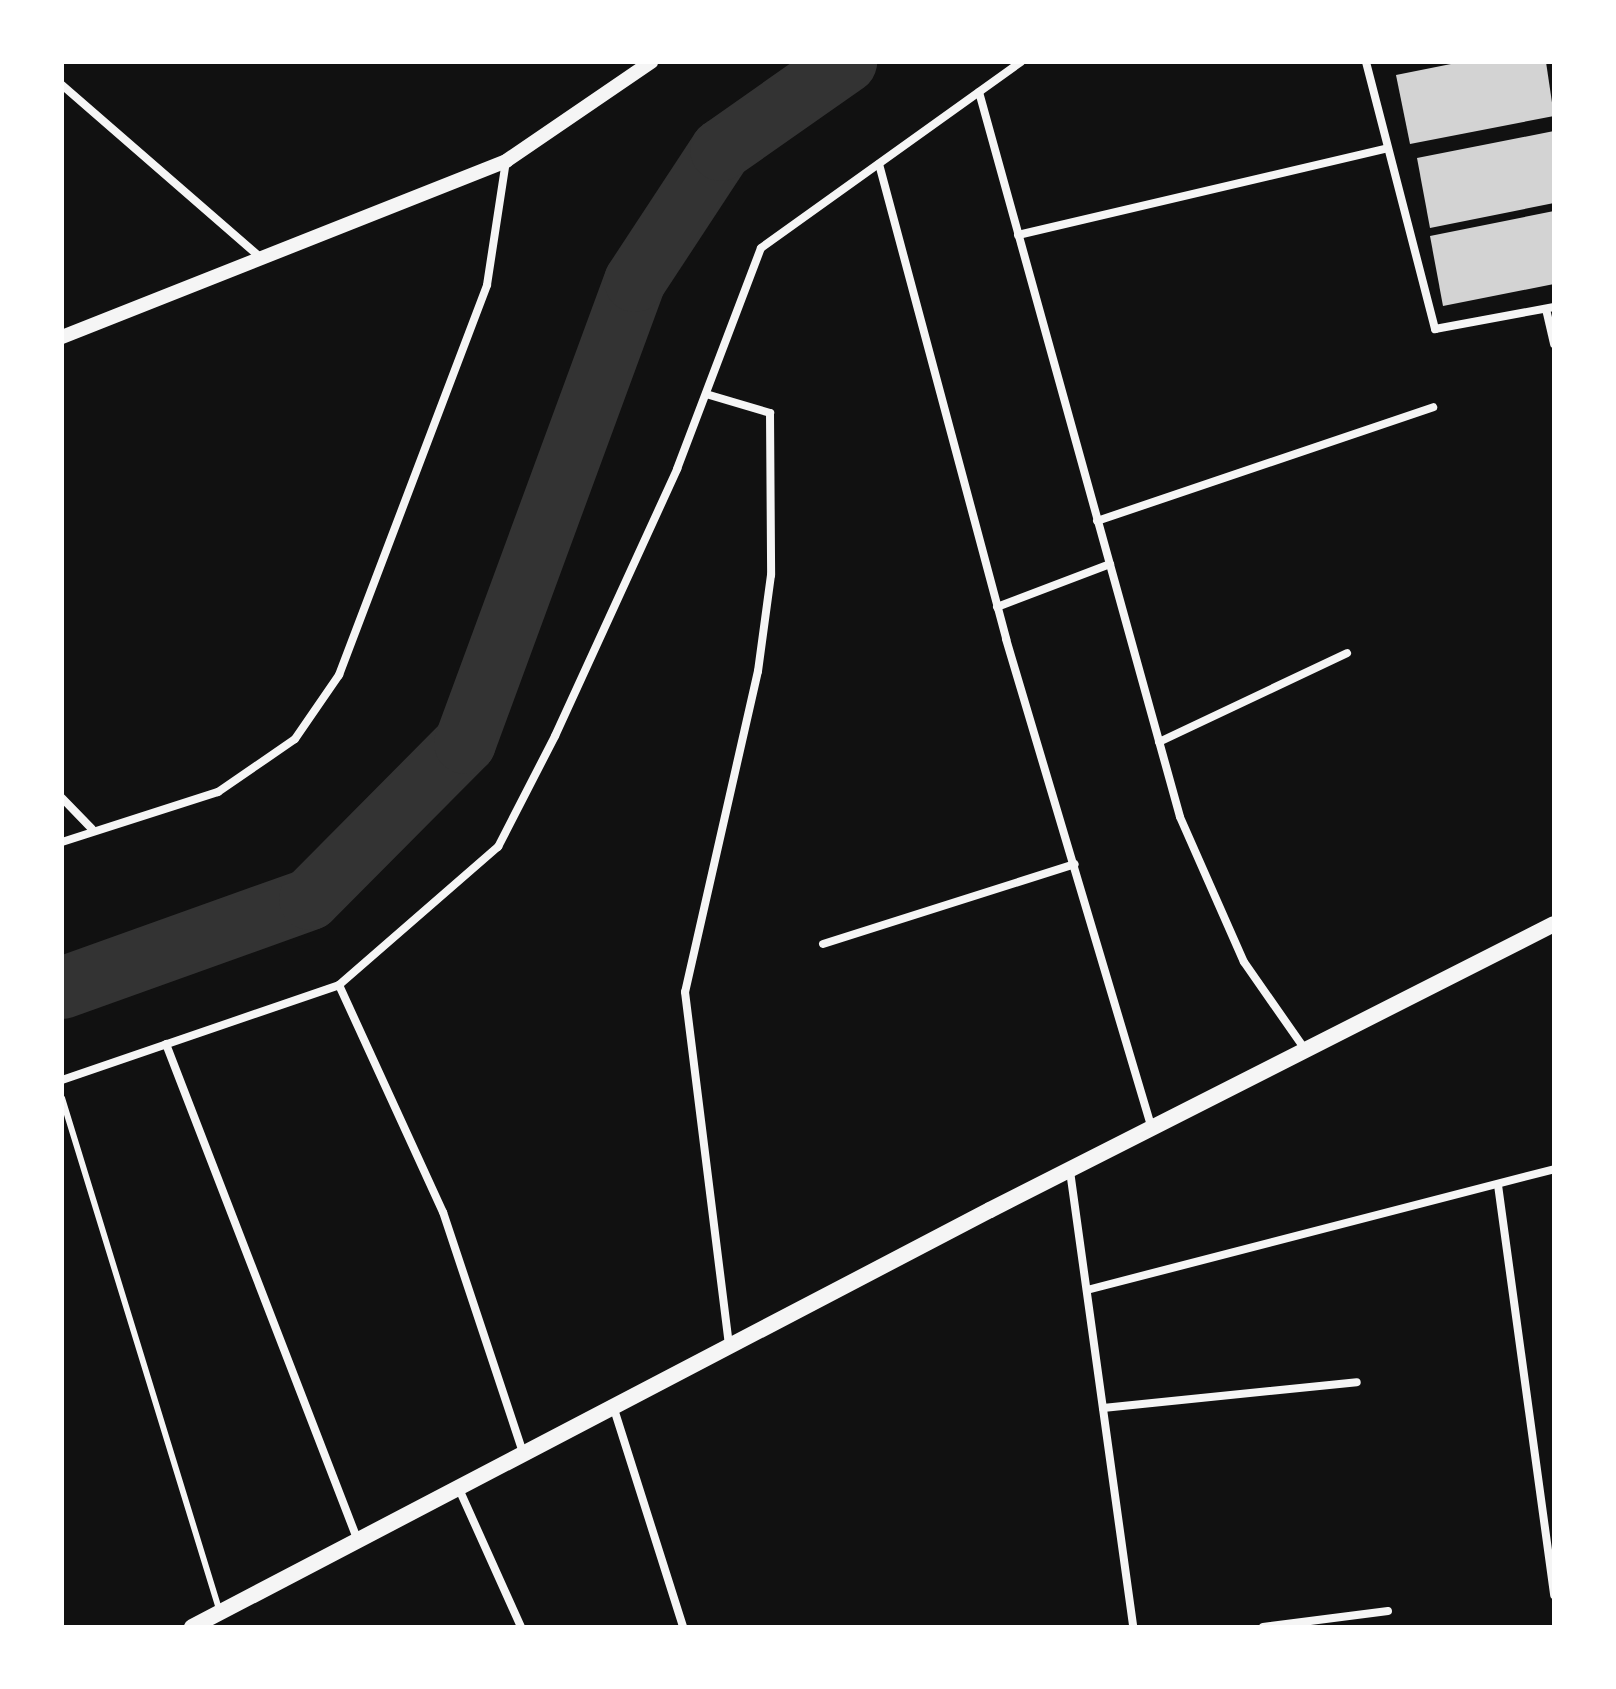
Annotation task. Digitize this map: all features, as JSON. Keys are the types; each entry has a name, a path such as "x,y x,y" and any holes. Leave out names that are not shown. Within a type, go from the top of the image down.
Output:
{"main road":[{"path":"192,1627 1070,1171 1554,924"}],"street":[{"path":"62,337 506,161 651,62"},
{"path":"62,1080 339,985 498,847 555,736 677,469 761,248 1021,62"},
{"path":"1366,62 1386,149 1435,329 1550,308 1554,344"},
{"path":"62,85 260,257"},
{"path":"979,92 1180,817 1244,962 1306,1052"},
{"path":"1018,235 1386,149"},
{"path":"62,842 92,829 218,792 295,739 339,675 487,285 506,161"},
{"path":"879,164 997,607 1152,1131"},
{"path":"706,394 770,413 771,575 758,671 685,992 730,1349"},
{"path":"1097,521 1433,407"},
{"path":"997,607 1110,564"},
{"path":"1159,742 1347,653"},
{"path":"62,798 92,829"},
{"path":"823,944 1075,864"},
{"path":"339,985 443,1212 524,1455"},
{"path":"166,1044 358,1541"},
{"path":"1087,1290 1554,1169"},
{"path":"1070,1171 1133,1627"},
{"path":"1498,1185 1554,1595"},
{"path":"1103,1408 1357,1382"},
{"path":"614,1409 683,1627"},
{"path":"459,1489 521,1627"},
{"path":"1263,1627 1388,1611"}],"lane":[{"path":"62,1098 220,1612"}],"building":[{"path":"1461,62 1546,62 1554,116 1410,144 1396,75"},
{"path":"1554,131 1554,203 1430,228 1417,158"},
{"path":"1554,211 1554,284 1443,306 1430,236"}],"waterway":[{"path":"62,988 310,899 465,743 635,281 721,150 846,62"}]}
